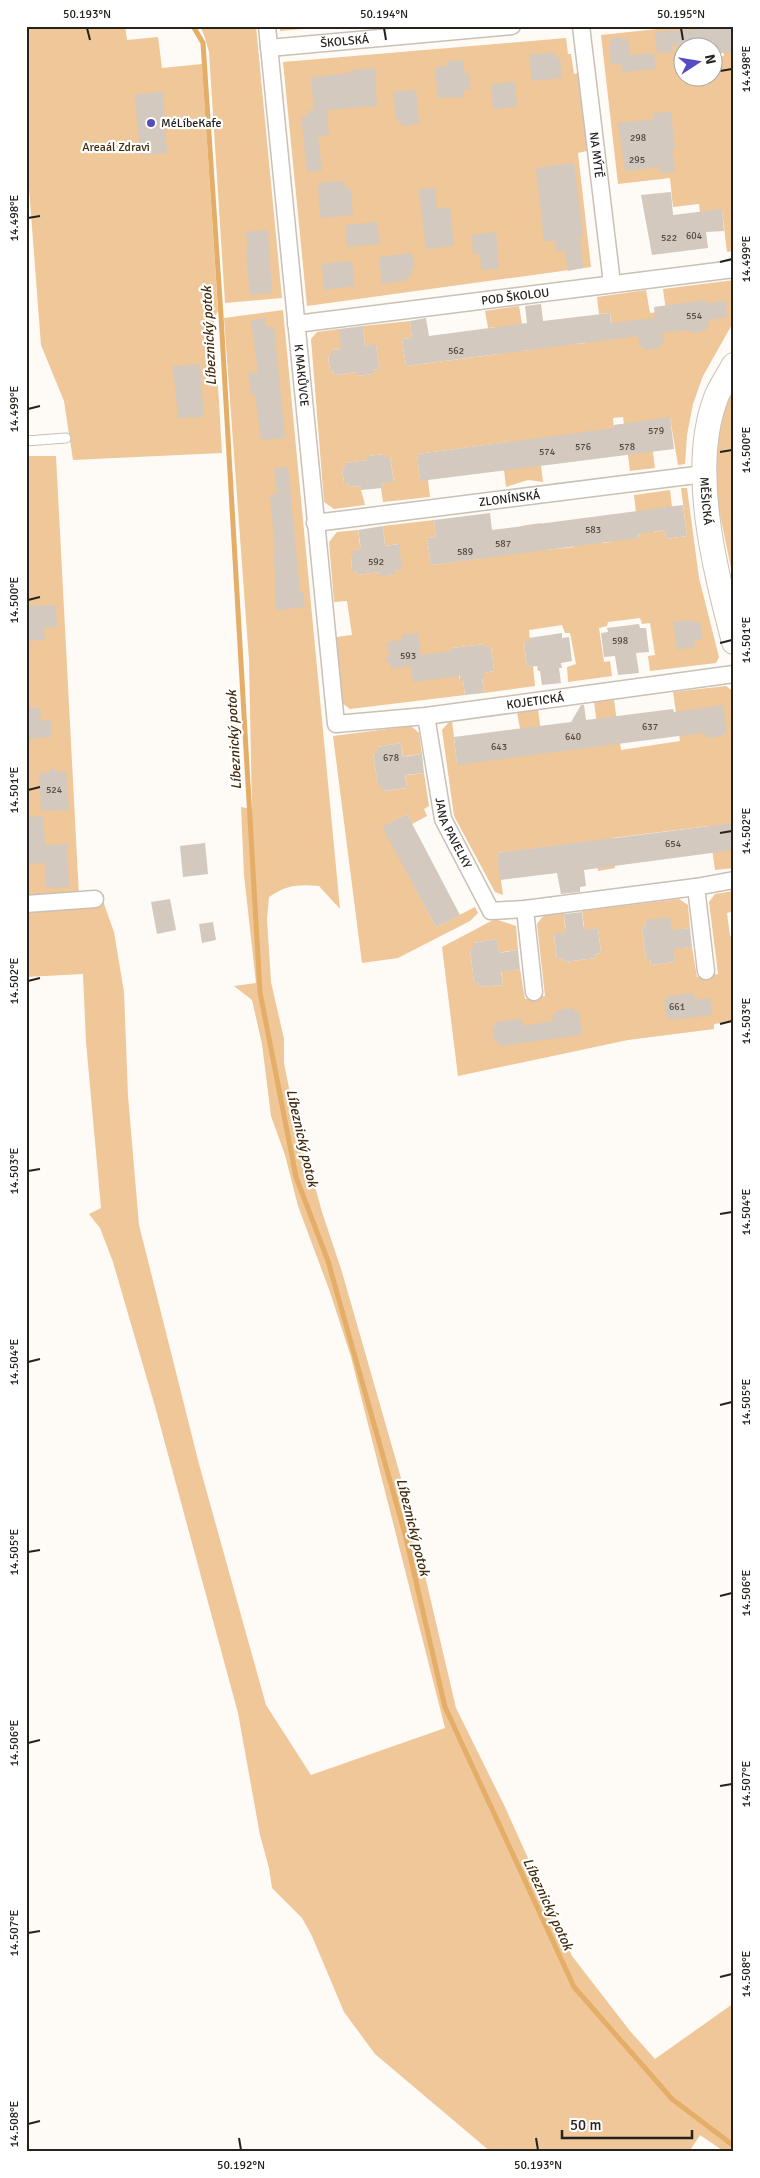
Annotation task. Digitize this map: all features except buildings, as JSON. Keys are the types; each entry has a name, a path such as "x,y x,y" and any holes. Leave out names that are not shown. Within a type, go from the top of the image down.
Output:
{"street":[{"name":"K MAKŮVCE","path":"267,26 336,724"},
{"name":"ŠKOLSKÁ","path":"269,48 512,26"},
{"name":"NA MÝTĚ","path":"581,26 612,283"},
{"name":"POD ŠKOLOU","path":"296,324 734,269"},
{"name":"MĚŠICKÁ","path":"734,365 726,392 709,423 704,474 711,542 734,642"},
{"name":"ZLONÍNSKÁ","path":"315,523 704,474"},
{"name":"KOJETICKÁ","path":"336,724 426,716 734,674"},
{"name":"JANA PAVELKY","path":"426,716 443,819 491,911 525,909 696,887 734,880"},
{"path":"696,887 706,971"},
{"path":"26,904 95,899"},
{"path":"525,909 534,992"}],"lane":[{"path":"26,441 66,438"}],"green space":[{"name":"Areaál Zdravi","path":"26,26 125,26 127,40 158,37 162,68 202,64 218,311 214,318 222,453 73,460 64,401 41,345 26,149"},
{"path":"200,26 256,26 282,298 225,303 209,52"},
{"path":"280,26 336,26 280,31"},
{"path":"697,26 698,38 672,38 672,88 722,88 723,51 734,51 734,251 727,252 722,210 700,212 699,204 673,207 670,178 618,184 601,35"},
{"path":"566,38 568,54 571,54 574,74 581,72 591,150 578,153 591,267 307,306 283,62"},
{"path":"734,280 734,321 703,376 693,404 687,435 685,464 678,465 670,418 649,421 655,468 630,471 623,417 613,418 614,429 541,465 543,482 528,480 506,487 504,470 510,442 417,454 420,480 428,480 430,497 383,502 382,483 394,481 390,457 384,457 383,454 368,456 368,460 346,463 346,467 342,468 344,483 348,483 349,487 360,486 365,505 334,509 324,502 311,339 317,332 339,329 342,349 331,350 331,355 328,356 330,371 333,370 334,375 357,372 357,376 373,374 373,370 379,369 376,345 365,346 363,326 410,321 412,338 402,339 406,366 499,354 496,327 488,328 485,311 519,306 522,324 520,351 530,350 530,348 614,339 610,313 599,314 597,297 646,290 650,313 666,311 663,289"},
{"path":"283,310 340,909 319,886 293,886 269,897 267,919 271,982 284,1039 284,1063 291,1098 322,1212 342,1272 407,1499 456,1708 505,1807 572,1956 630,2031 655,2059 734,2003 734,2152 725,2152 700,2135 689,2152 491,2152 375,2054 344,2012 312,1936 302,1918 272,1888 260,1835 238,1713 156,1410 113,1262 100,1228 89,1214 101,1208 86,1042 83,974 26,977 26,908 103,901 114,932 124,992 128,1096 139,1225 199,1464 266,1705 311,1775 445,1728 351,1357 330,1292 298,1206 285,1155 271,1116 262,1044 252,1000 234,986 256,983 244,875 241,807 252,809 249,660 224,318"},
{"path":"731,396 734,400 734,583 712,475 721,406"},
{"path":"26,456 56,456 79,896 26,899"},
{"path":"681,488 687,488 699,578 719,657 716,663 650,671 648,656 655,655 650,623 642,624 640,618 608,622 607,626 599,628 604,662 610,661 612,676 568,682 567,667 576,664 570,633 565,633 562,625 529,630 530,642 524,643 527,667 533,666 535,686 484,693 482,678 484,673 494,671 491,647 484,647 484,644 452,648 460,680 463,680 465,695 350,709 342,703 336,637 352,635 347,601 334,602 329,542 337,532 358,530 360,545 363,549 354,550 354,555 351,555 352,570 356,570 357,575 380,572 380,575 396,574 398,544 385,546 383,526 434,520 436,537 427,538 431,565 525,552 521,526 541,523 545,550 593,544 601,541 602,543 611,542 611,540 639,538 634,495 670,490 672,507 653,532 665,530 666,539 687,536"},
{"path":"726,686 734,692 734,868 715,870 709,826 612,838 615,868 598,871 595,841 497,853 503,895 495,892 454,816 442,730 450,721 452,720 457,764 505,758 520,729 517,712 538,710 544,753 600,746 594,702 614,700 621,750 680,741 673,692"},
{"path":"411,726 419,733 422,754 406,756 404,760 401,743 377,747 377,753 373,754 378,785 381,785 383,791 407,788 405,773 408,775 424,773 429,806 424,809 427,816 412,824 407,814 383,827 436,927 475,907 478,913 470,921 398,958 362,963 333,736"},
{"path":"734,891 734,911 727,913 730,936 734,936 734,1021 714,1024 714,1029 628,1040 458,1076 442,947 495,919 516,926 518,950 502,952 499,955 497,939 473,943 473,949 470,950 474,982 478,982 479,987 503,985 501,969 505,971 520,969 525,999 545,996 537,924 544,915 564,913 565,928 569,933 554,935 557,959 563,958 564,962 596,958 595,954 601,953 598,928 581,931 584,926 582,911 679,899 688,905 690,928 675,930 675,933 645,920 646,926 642,927 646,959 650,959 651,965 675,962 673,946 678,948 692,947 697,977 718,974 709,902 715,894"}],"waterway":[{"name":"Líbeznický potok","path":"193,26 203,43 221,316 260,992 296,1177 328,1261 405,1534 445,1707 574,1987 672,2099 734,2146"}],"place":[{"name":"MéLíbeKafe","path":"151,123"}]}
